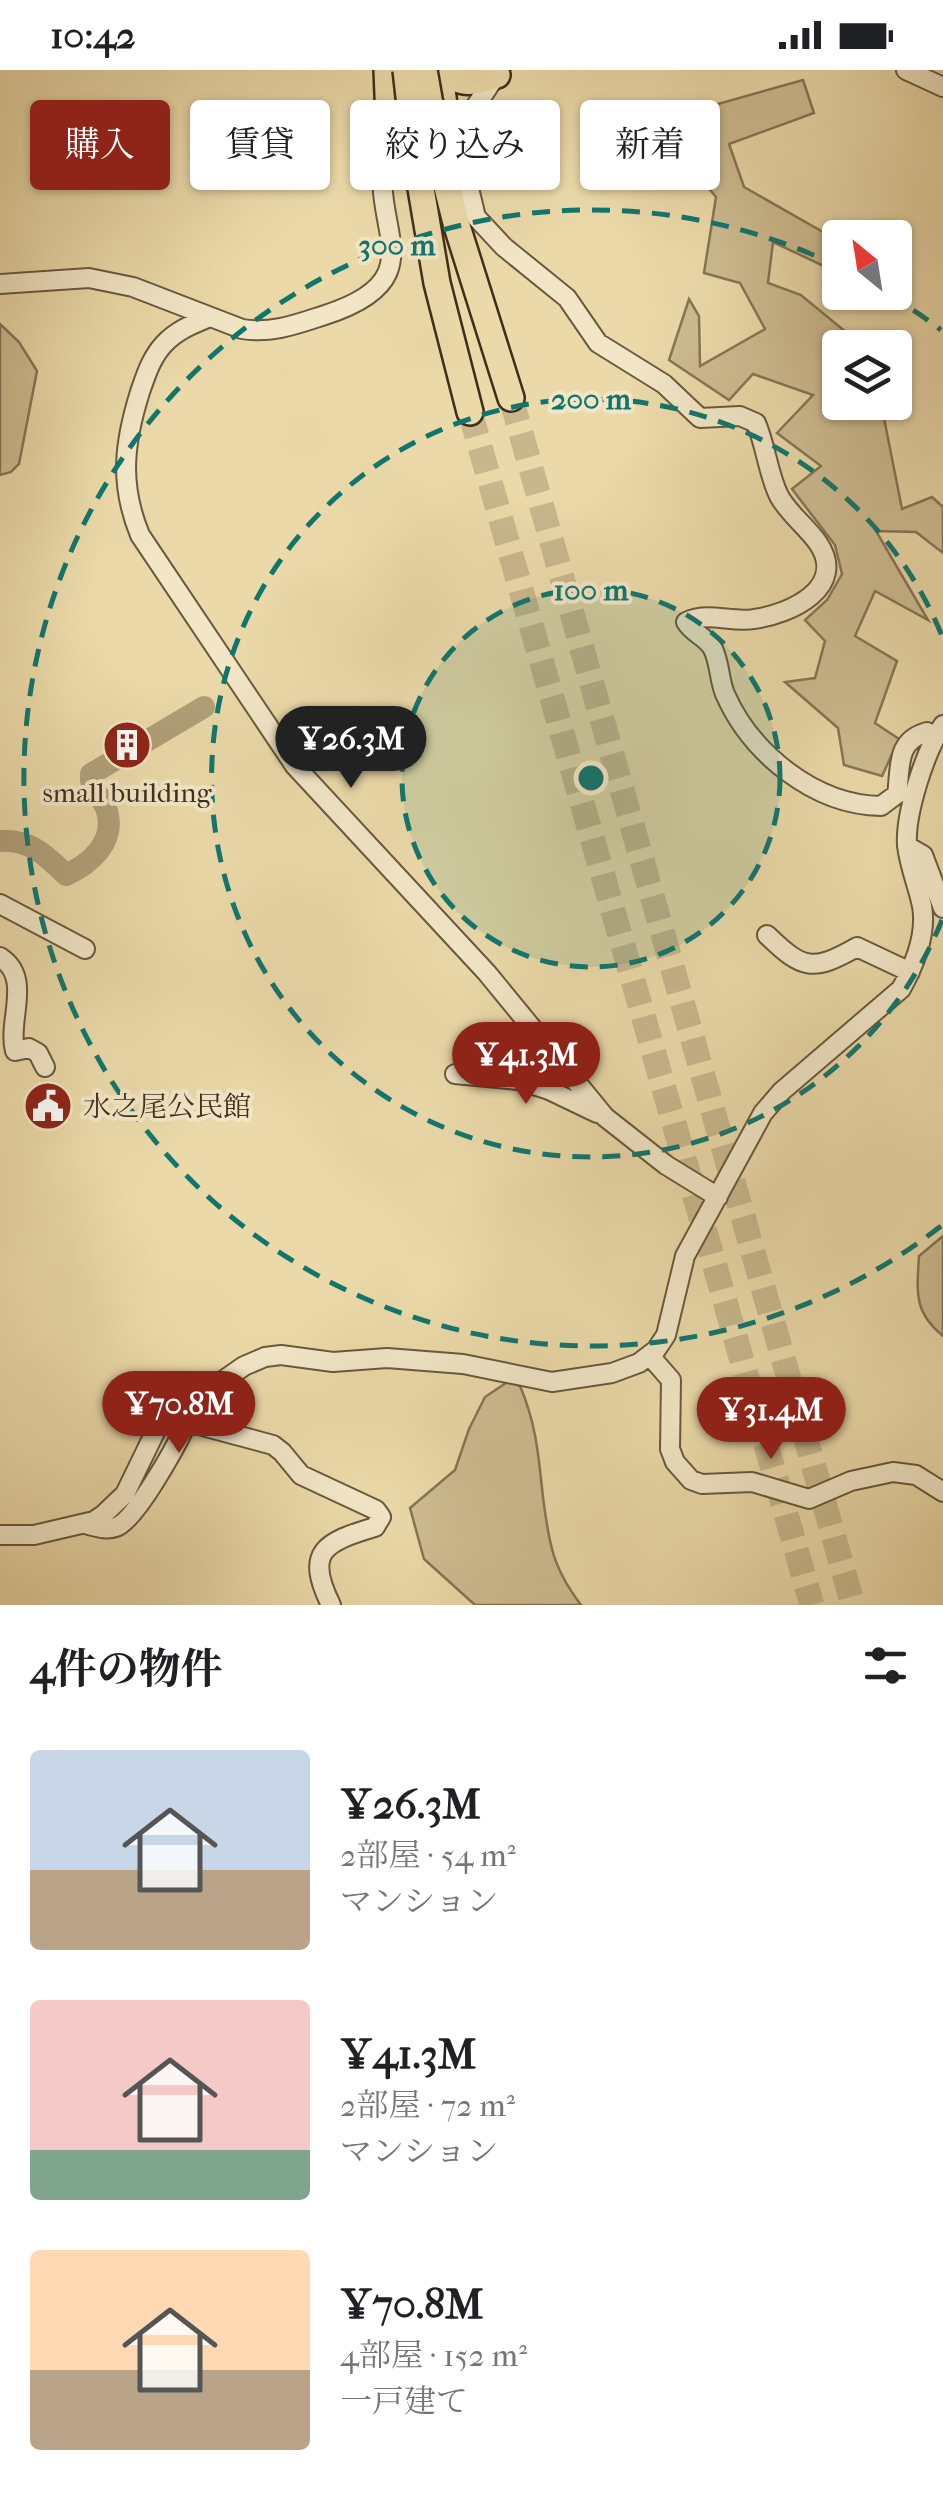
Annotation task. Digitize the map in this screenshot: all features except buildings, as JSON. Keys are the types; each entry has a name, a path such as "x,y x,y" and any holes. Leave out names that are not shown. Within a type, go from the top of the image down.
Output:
{"highway":[{"path":"387,70 388,100"},
{"path":"406,70 414,100"},
{"path":"424,70 425,100"},
{"path":"442,70 467,83 498,72"},
{"path":"442,70 446,100"},
{"path":"430,190 437,283 470,412"},
{"path":"442,190 511,398"}],"street":[{"path":"906,70 943,87"},
{"path":"480,100 498,72"},
{"path":"0,284 89,278 132,288 242,329 270,331 340,310 377,290 392,257 384,190"},
{"path":"468,190 476,217 504,247 567,298 598,343 655,377 700,418 740,416 756,423 779,496 828,561 826,577 805,603 753,620 696,616 686,622 712,648 723,692 752,740 801,781 846,801 881,806 897,794 899,758 906,744 914,736 939,731"},
{"path":"210,317 181,330 165,343 152,360 134,412 124,471 140,534 295,766 487,973 605,1117 666,1166 718,1197"},
{"path":"0,1535 34,1536 104,1515 124,1494 152,1434 180,1408 244,1366 273,1356 333,1362 387,1358 463,1364 552,1382 622,1370 650,1356 666,1335 685,1256 763,1113 782,1091 901,989 910,972 922,930 922,909 907,846 914,801 943,712"},
{"path":"907,846 923,855 943,908"},
{"path":"10,916 56,930 85,949"},
{"path":"768,943 808,966 830,962 856,947 910,972"},
{"path":"0,957 13,969 18,984 15,1051 29,1048 38,1053 45,1068"},
{"path":"455,1074 518,1080 605,1117"},
{"path":"650,1356 671,1380 670,1449 690,1480 702,1484 752,1482 810,1499 851,1481 893,1472 916,1475 943,1492"},
{"path":"153,1478 163,1468 185,1428 196,1422 273,1446 300,1475 376,1510 381,1517 379,1524 339,1538 323,1552 318,1575 331,1605"},
{"path":"83,1524 108,1529 122,1524 136,1511 156,1464 152,1434"}],"shaded area":[{"path":"803,80 814,113 729,144 744,187 822,231 822,265 773,242 768,283 801,295 843,330 822,330 822,420 884,420 902,509 932,497 943,507 943,553 916,532 876,531 928,620 875,591 855,636 897,661 875,723 899,739 882,776 844,765 838,728 785,682 815,678 825,641 805,620 827,600 842,574 835,545 792,489 821,466 777,433 813,395 753,374 729,400 669,360 689,299 699,316 700,366 765,329 740,283 704,273 716,197 710,190 720,190 720,103"},
{"path":"0,324 19,342 37,371 19,464 0,475"},
{"path":"943,1236 943,1336 926,1318 919,1300 918,1280 919,1256"},
{"path":"509,1381 520,1386 528,1407 554,1556 581,1605 475,1605 424,1559 410,1508 455,1470 485,1397"}],"waterway":[{"path":"0,841 28,846 66,875 84,865 99,851 109,822 91,774 204,707"}],"tunnel":[{"path":"511,398 853,1605"},
{"path":"470,412 812,1605"}],"place":[{"name":"small building","path":"127,745"},
{"name":"水之尾公民館","path":"48,1106"}]}
